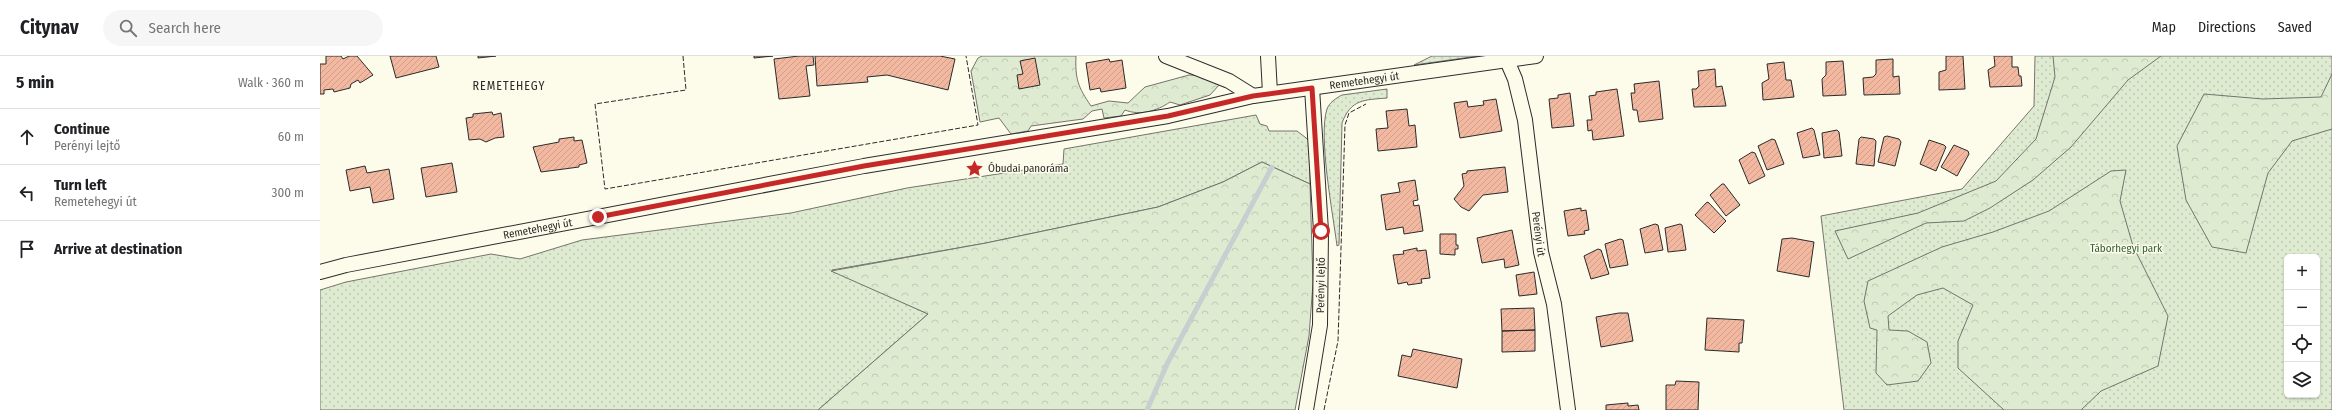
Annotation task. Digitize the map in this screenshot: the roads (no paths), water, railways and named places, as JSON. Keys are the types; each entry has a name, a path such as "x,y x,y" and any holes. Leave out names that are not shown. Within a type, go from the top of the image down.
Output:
{"street":[{"path":"1166,56 1229,81 1253,96"},
{"path":"1268,56 1270,93"},
{"name":"Remetehegyi út","path":"320,272 368,260 864,166 1168,116 1253,96 1504,58 1536,56"},
{"name":"Perényi út","path":"1504,58 1515,79 1525,120 1541,252 1554,304 1568,410"},
{"name":"Perényi lejtő","path":"1306,410 1320,325 1321,231 1312,88"}],"waterway":[{"path":"1147,410 1167,364 1272,167"}],"place":[{"name":"Óbudai panoráma","path":"975,168"}],"district":[{"name":"REMETEHEGY","path":"509,86"}],"park label":[{"name":"Táborhegyi park","path":"2126,248"}]}
